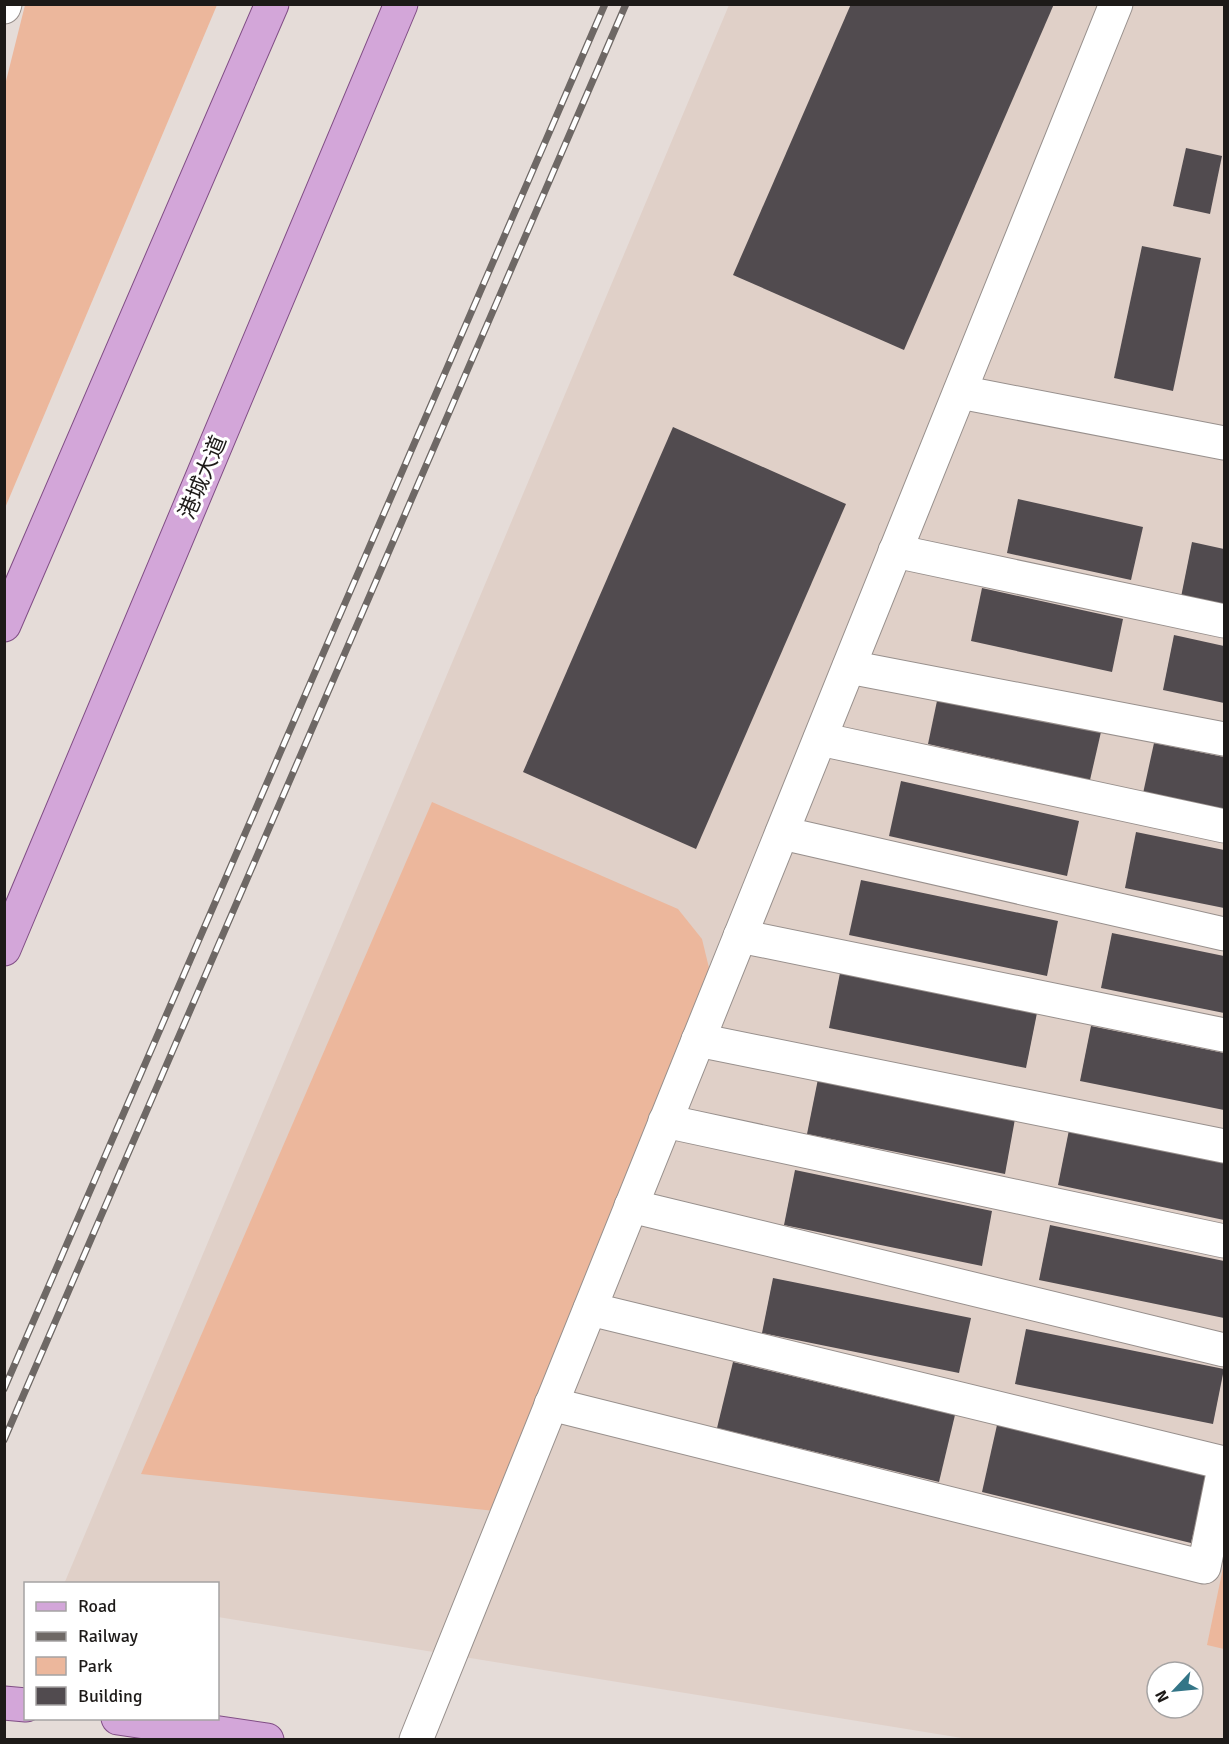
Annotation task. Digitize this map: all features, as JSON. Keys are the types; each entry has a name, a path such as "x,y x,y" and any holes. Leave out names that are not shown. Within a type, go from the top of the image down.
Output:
{"main road":[{"path":"4,625 272,4"},
{"name":"港城大道","path":"4,949 400,4"},
{"path":"4,1702 24,1706"},
{"path":"125,1720 267,1740"}],"lane":[{"path":"416,1740 1116,4"},
{"path":"960,392 1224,443"},
{"path":"895,551 1224,621"},
{"path":"849,667 1224,739"},
{"path":"820,739 1224,826"},
{"path":"782,833 1224,934"},
{"path":"740,936 1224,1035"},
{"path":"698,1040 1224,1146"},
{"path":"665,1121 1224,1241"},
{"path":"631,1206 1224,1350"},
{"path":"590,1309 1224,1463"},
{"path":"551,1404 1204,1567 1224,1468"}],"shaded area":[{"path":"729,5 1224,5 1224,1739 968,1739 219,1617 219,1582 65,1582"}],"green space":[{"path":"25,5 217,5 5,508 4,89"},
{"path":"432,802 678,909 702,939 710,972 495,1511 141,1474"},
{"path":"1224,1563 1224,1649 1207,1645"}],"building":[{"path":"851,4 1054,4 904,350 733,275"},
{"path":"1186,148 1222,156 1210,214 1173,206"},
{"path":"1142,246 1201,258 1173,391 1114,378"},
{"path":"673,427 846,504 696,849 523,772"},
{"path":"1018,499 1143,527 1131,580 1007,553"},
{"path":"1192,542 1224,549 1224,606 1181,597"},
{"path":"982,588 1123,619 1112,672 971,641"},
{"path":"1174,635 1224,646 1224,703 1163,690"},
{"path":"938,696 1101,732 1090,780 928,744"},
{"path":"1154,743 1224,757 1224,814 1142,798"},
{"path":"901,781 1079,821 1067,876 889,836"},
{"path":"1136,832 1224,850 1224,908 1125,888"},
{"path":"861,880 1058,921 1047,976 849,935"},
{"path":"1112,933 1224,956 1224,1013 1101,988"},
{"path":"840,973 1037,1013 1026,1068 829,1028"},
{"path":"1091,1026 1224,1053 1224,1110 1080,1081"},
{"path":"818,1079 1015,1119 1005,1174 807,1134"},
{"path":"1069,1130 1224,1162 1224,1220 1058,1185"},
{"path":"795,1170 992,1211 982,1266 784,1225"},
{"path":"1050,1225 1224,1261 1224,1318 1039,1280"},
{"path":"773,1278 971,1318 959,1373 762,1333"},
{"path":"1026,1329 1224,1369 1213,1424 1015,1384"},
{"path":"733,1362 955,1415 939,1482 717,1428"},
{"path":"997,1425 1207,1476 1191,1543 982,1492"}],"railway":[{"path":"4,1389 605,4"},
{"path":"4,1440 626,4"}]}
